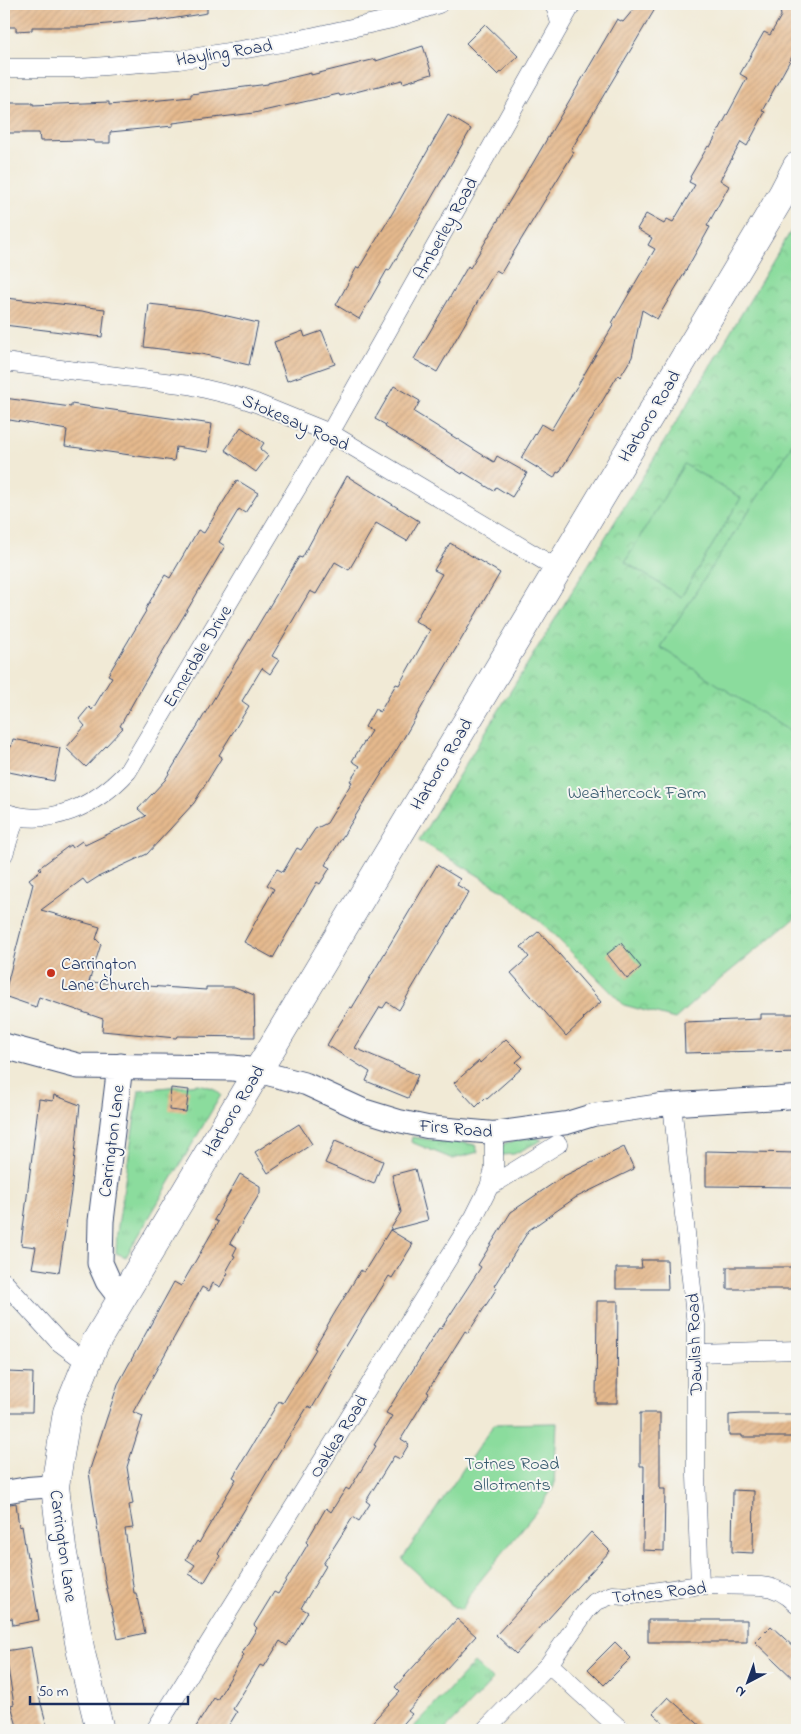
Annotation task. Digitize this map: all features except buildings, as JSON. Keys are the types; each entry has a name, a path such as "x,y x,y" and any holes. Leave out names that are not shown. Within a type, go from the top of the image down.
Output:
{"main road":[{"name":"Harboro Road","path":"86,1362 95,1343 256,1071 783,193 797,166"},
{"name":"Carrington Lane","path":"4,1046 78,1066 120,1066 101,1221 100,1263 108,1282 122,1299"},
{"name":"Firs Road","path":"120,1066 233,1068 256,1071"},
{"name":"Carrington Lane","path":"86,1362 67,1412 54,1486 62,1548 82,1653 100,1730"}],"street":[{"name":"Hayling Road","path":"4,68 80,68 179,60 288,42 392,20 439,4"},
{"path":"553,4 560,23"},
{"name":"Amberley Road","path":"330,433 572,4"},
{"name":"Stokesay Road","path":"4,362 189,385 214,390 256,403 330,433 558,569"},
{"name":"Ennerdale Drive","path":"4,854 10,814 32,818 52,815 83,806 98,798 116,784 128,771 330,433"},
{"name":"Firs Road","path":"256,1071 306,1084 362,1110 399,1121 427,1127 494,1133 567,1123 592,1115 672,1104 797,1097"},
{"name":"Dawlish Road","path":"672,1104 696,1325 696,1505 700,1585"},
{"name":"Oaklea Road","path":"155,1730 464,1233 489,1187 494,1170 494,1133"},
{"path":"489,1187 558,1144"},
{"path":"4,1282 59,1342 86,1362"},
{"path":"696,1353 797,1350"},
{"path":"4,1492 54,1486"},
{"name":"Totnes Road","path":"485,1730 549,1664 586,1611 595,1602 612,1595 625,1596 700,1585 771,1587 790,1597 797,1604"},
{"path":"549,1664 621,1730"}],"green space":[{"name":"Weathercock Farm","path":"797,221 797,916 675,1019 624,1005 546,927 504,891 419,840 696,390"},
{"path":"797,437 797,736 660,647"},
{"path":"684,464 741,498 681,597 625,562"},
{"path":"199,1084 213,1088 221,1095 126,1257 116,1253 117,1232 139,1090"},
{"path":"412,1137 468,1143 475,1145 478,1152 453,1159 411,1142"},
{"path":"535,1137 542,1140 514,1154 502,1155 498,1150 505,1143"},
{"name":"Totnes Road allotments","path":"557,1423 554,1486 543,1503 471,1592 462,1610 454,1607 402,1559 494,1424"},
{"path":"474,1663 493,1680 445,1730 411,1730"}],"place":[{"name":"Carrington Lane Church","path":"51,973"}]}
